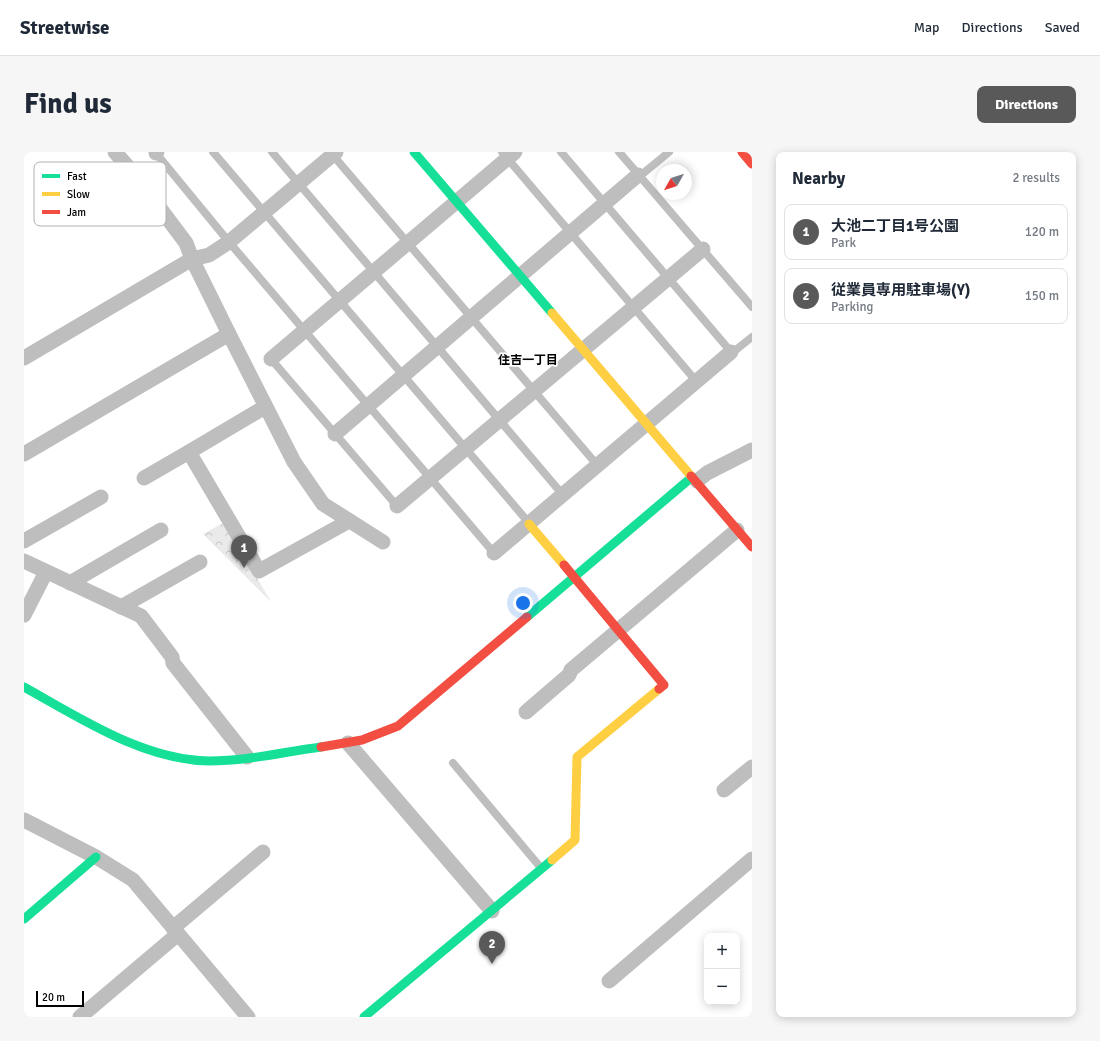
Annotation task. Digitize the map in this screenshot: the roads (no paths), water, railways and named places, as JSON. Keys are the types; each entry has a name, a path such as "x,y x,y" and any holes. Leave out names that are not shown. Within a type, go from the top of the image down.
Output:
{"street":[{"path":"115,152 124,162"},
{"path":"414,152 752,547"},
{"path":"742,152 752,164"},
{"path":"24,358 192,259 209,255 229,242 333,153"},
{"path":"271,359 457,202 508,154"},
{"path":"335,434 471,316 639,175"},
{"path":"166,216 186,243 192,259 265,407 294,462 323,504 383,542"},
{"path":"397,506 535,392 703,249"},
{"path":"24,454 229,334"},
{"path":"494,553 731,352"},
{"path":"144,478 265,407"},
{"path":"24,687 129,742 158,753 196,760 247,757 364,741 398,726 694,479 752,450"},
{"path":"189,452 259,571 349,521"},
{"path":"24,541 101,497"},
{"path":"364,1017 575,840 578,822 576,782 577,758 664,685 529,524"},
{"path":"70,583 161,530"},
{"path":"526,712 569,675 570,670 619,631 737,530"},
{"path":"24,561 140,616 172,657 174,663 247,757"},
{"path":"121,607 200,562"},
{"path":"24,615 46,572"},
{"path":"348,743 492,911"},
{"path":"724,790 752,767"},
{"path":"24,820 96,857 133,880 248,1017"},
{"path":"80,1017 263,852"},
{"path":"24,919 96,857"},
{"path":"609,981 752,859"}],"lane":[{"path":"156,152 164,162"},
{"path":"213,152 529,524"},
{"path":"272,152 563,495"},
{"path":"561,152 732,354 752,338"},
{"path":"619,152 752,307"},
{"path":"639,175 669,152"},
{"path":"333,153 598,466"},
{"path":"508,154 570,233 696,381"},
{"path":"166,164 304,331 494,553"},
{"path":"271,359 397,506"},
{"path":"453,763 542,868"}],"place":[{"name":"大池二丁目1号公園","path":"244,568"},
{"name":"従業員専用駐車場(Y)","path":"492,964"}],"district":[{"name":"住吉一丁目","path":"528,360"}]}
